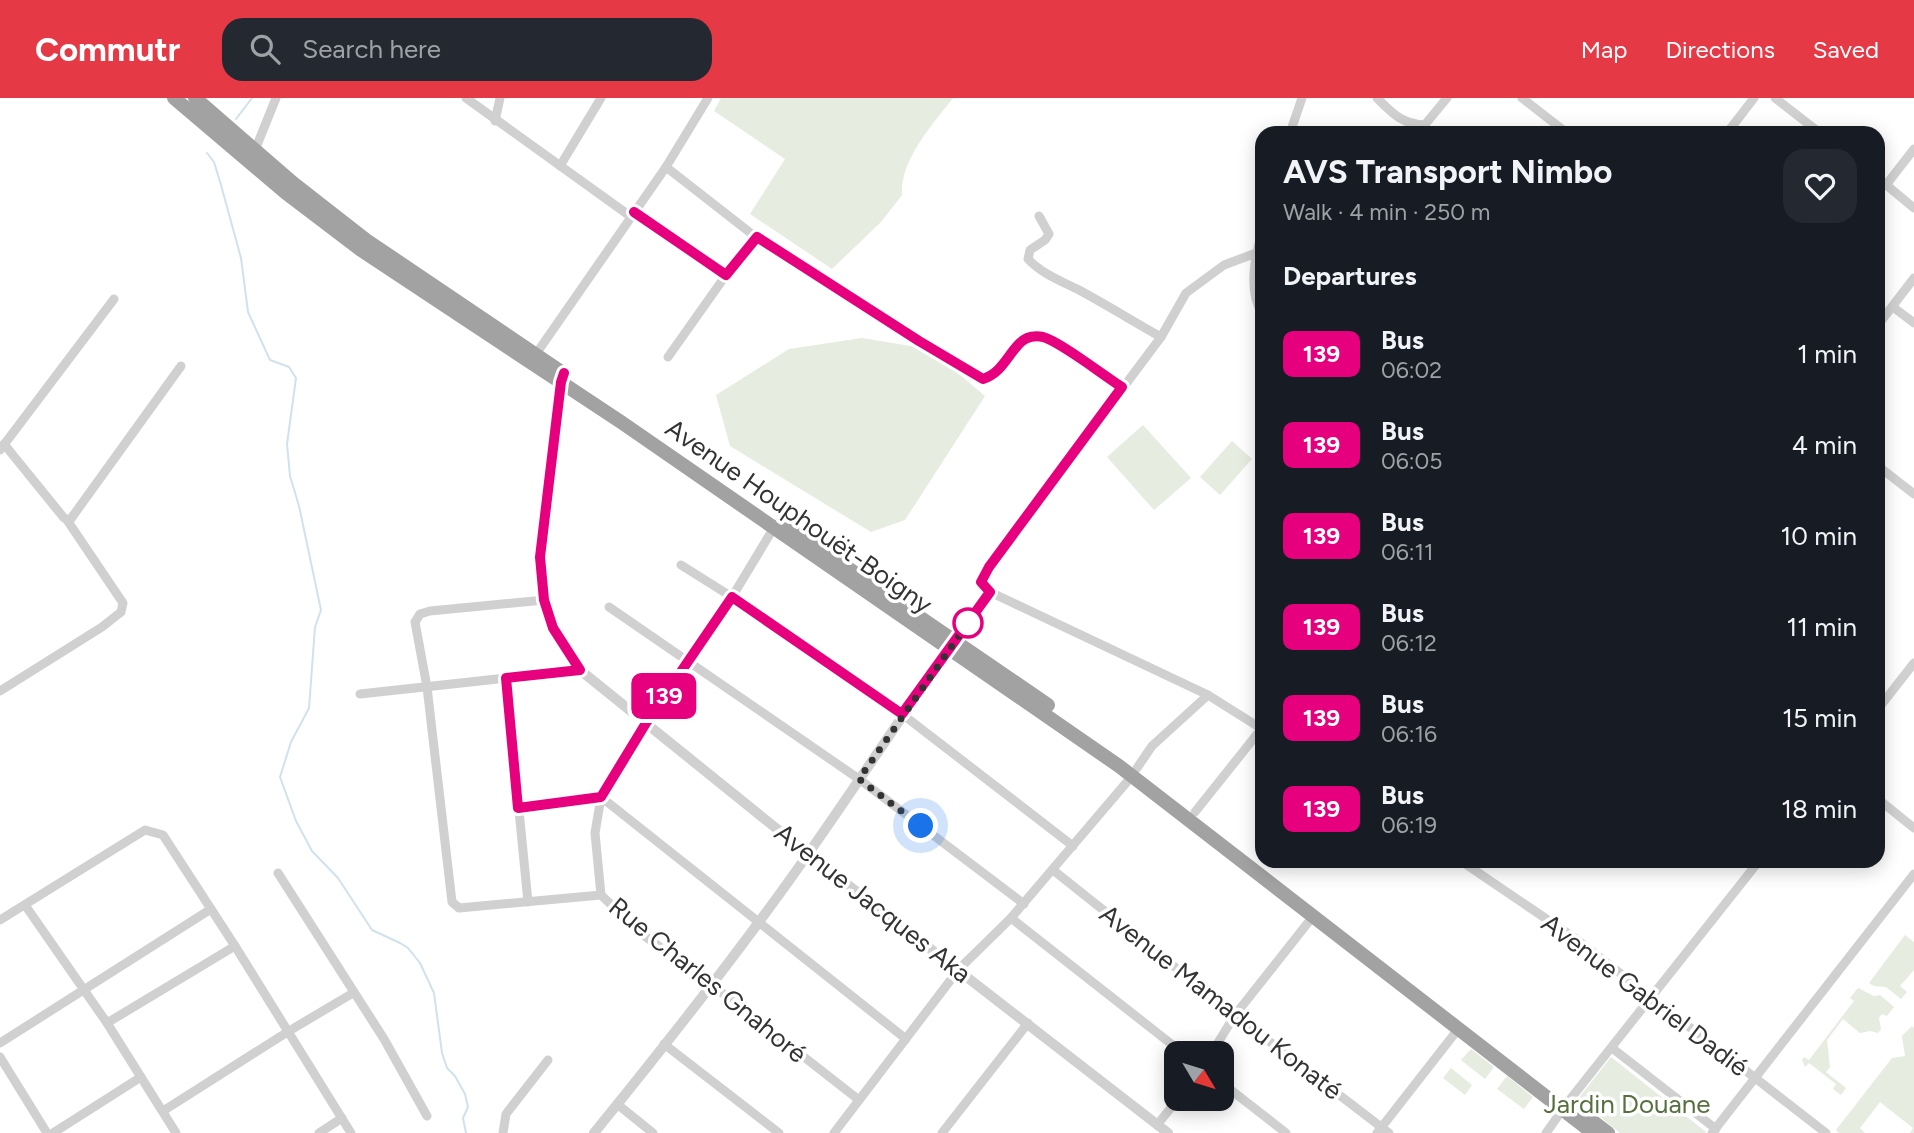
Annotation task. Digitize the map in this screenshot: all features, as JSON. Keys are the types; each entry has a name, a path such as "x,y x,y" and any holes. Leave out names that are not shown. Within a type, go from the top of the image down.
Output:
{"highway":[{"name":"Avenue Houphouët-Boigny","path":"174,98 286,193 361,250 562,377 1195,812 1255,859"},
{"name":"Avenue Houphouët-Boigny","path":"195,98 366,240 536,354 562,377 773,529 952,645"},
{"name":"Avenue Houphouët-Boigny","path":"1134,772 1459,1028 1608,1133"},
{"name":"Avenue Houphouët-Boigny","path":"1266,868 1566,1105 1593,1133"}],"street":[{"path":"255,150 276,98"},
{"path":"466,98 560,166 726,275"},
{"path":"495,121 500,98"},
{"path":"560,166 601,98"},
{"path":"536,354 666,167 708,98"},
{"path":"1293,98 1297,108"},
{"path":"1292,126 1302,98"},
{"path":"1377,98 1395,117 1416,126"},
{"path":"1424,126 1447,98"},
{"path":"1522,98 1558,126"},
{"path":"1732,126 1754,98"},
{"path":"1775,98 1811,126"},
{"path":"1885,178 1914,149"},
{"path":"666,167 757,237 983,379 993,376 1020,342 1031,336 1055,343 1122,387"},
{"path":"1885,184 1914,208"},
{"path":"1039,216 1049,234 1030,250 1028,259 1032,263 1161,337"},
{"path":"668,357 726,275 757,237"},
{"path":"1255,253 1224,265 1186,293 1161,337 989,567 981,582 990,592 1208,695 1255,725"},
{"path":"1885,317 1914,278"},
{"path":"0,691 102,626 121,612 123,607 67,520 2,447 114,299"},
{"path":"1893,307 1914,323"},
{"path":"67,520 70,520 181,366"},
{"name":"Avenue Jacques Aka","path":"562,377 540,557 544,600 553,628 580,670 808,853 1168,1133"},
{"path":"1885,471 1914,494"},
{"path":"601,797 646,723 732,597 773,529"},
{"path":"681,565 902,714 1073,846"},
{"path":"594,1133 712,985 808,853 902,714 990,592"},
{"path":"544,600 430,611 421,614 415,622 427,687 452,902 459,908 601,895"},
{"path":"609,607 859,779 1024,904"},
{"path":"1885,700 1914,663"},
{"path":"360,694 580,670"},
{"path":"506,678 528,902"},
{"path":"834,1133 959,970 1024,904 1134,772 1152,746 1208,695"},
{"path":"1195,812 1255,738"},
{"path":"518,808 601,797 906,1039"},
{"name":"Rue Charles Gnahoré","path":"601,797 595,833 601,895 642,934 859,1100"},
{"path":"1885,805 1914,828"},
{"path":"0,920 145,830 163,835 351,1133"},
{"name":"Avenue Gabriel Dadié","path":"1471,868 1576,939 1755,1078 1813,1129 1826,1133"},
{"path":"1546,1133 1754,868"},
{"name":"Avenue Mamadou Konaté","path":"1053,870 1382,1131"},
{"path":"278,873 384,1040 428,1116"},
{"path":"1612,1048 1714,1131 1914,874"},
{"path":"25,905 107,1023 176,1133"},
{"path":"0,1043 211,909"},
{"path":"1219,1041 1235,1016 1314,915"},
{"path":"1011,918 1167,1041"},
{"path":"107,1023 235,946"},
{"path":"163,1111 353,993"},
{"path":"942,1133 1028,1023"},
{"path":"1382,1131 1459,1028"},
{"path":"664,1044 779,1133"},
{"path":"0,1057 47,1133"},
{"path":"503,1133 506,1114 548,1060"},
{"path":"53,1133 141,1077"},
{"path":"1234,1092 1286,1133"},
{"path":"617,1104 653,1133"},
{"path":"1157,1125 1168,1111"},
{"path":"319,1133 342,1118"}],"green space":[{"path":"721,98 953,98 927,131 912,156 906,169 902,195 881,222 832,269 750,214 785,159 714,111"},
{"path":"862,338 929,349 985,396 905,520 871,532 730,446 716,395 789,349"},
{"path":"1143,425 1191,478 1154,510 1107,457"},
{"path":"1232,441 1252,459 1220,495 1200,477"},
{"path":"1905,935 1914,942 1914,970 1900,986 1907,992 1901,999 1886,987 1869,983"},
{"path":"1858,988 1874,996 1880,995 1894,1007 1887,1016 1882,1014 1879,1018 1881,1029 1878,1033 1860,1033 1843,1019 1827,1040 1830,1067 1826,1072 1846,1088 1841,1095 1833,1089 1836,1084 1809,1063 1805,1067 1802,1060 1804,1057 1809,1060 1854,1001 1850,998"},
{"path":"1912,1026 1914,1133 1910,1133 1913,1128 1880,1102 1860,1128 1865,1133 1839,1133 1836,1130 1892,1058 1905,1056 1902,1036"},
{"path":"1471,1049 1494,1067 1485,1079 1461,1060"},
{"name":"Jardin Douane","path":"1611,1057 1706,1132 1620,1133 1578,1099"},
{"path":"1451,1068 1472,1085 1465,1095 1443,1078"},
{"path":"1507,1076 1533,1097 1524,1109 1497,1089"}],"waterway":[{"path":"236,119 252,98"},
{"path":"207,153 214,162 241,258 248,312 270,360 289,367 296,378 287,444 290,476 321,610 315,627 309,708 291,742 280,777 296,821 312,851 338,878 372,930 408,948 420,963 434,993 442,1053 447,1068 465,1094 468,1107 463,1118 466,1133"}],"bus line":[{"name":"139","path":"564,373 540,557 544,600 553,628 580,670 506,678 518,808 601,797 646,723 732,597 902,714 990,592 981,582 989,567 1122,387 1055,343 1046,338 1031,336 1020,342 993,376 983,379 757,237 726,275 634,212"}],"route":[{"path":"921,826 859,779 968,623"}]}
